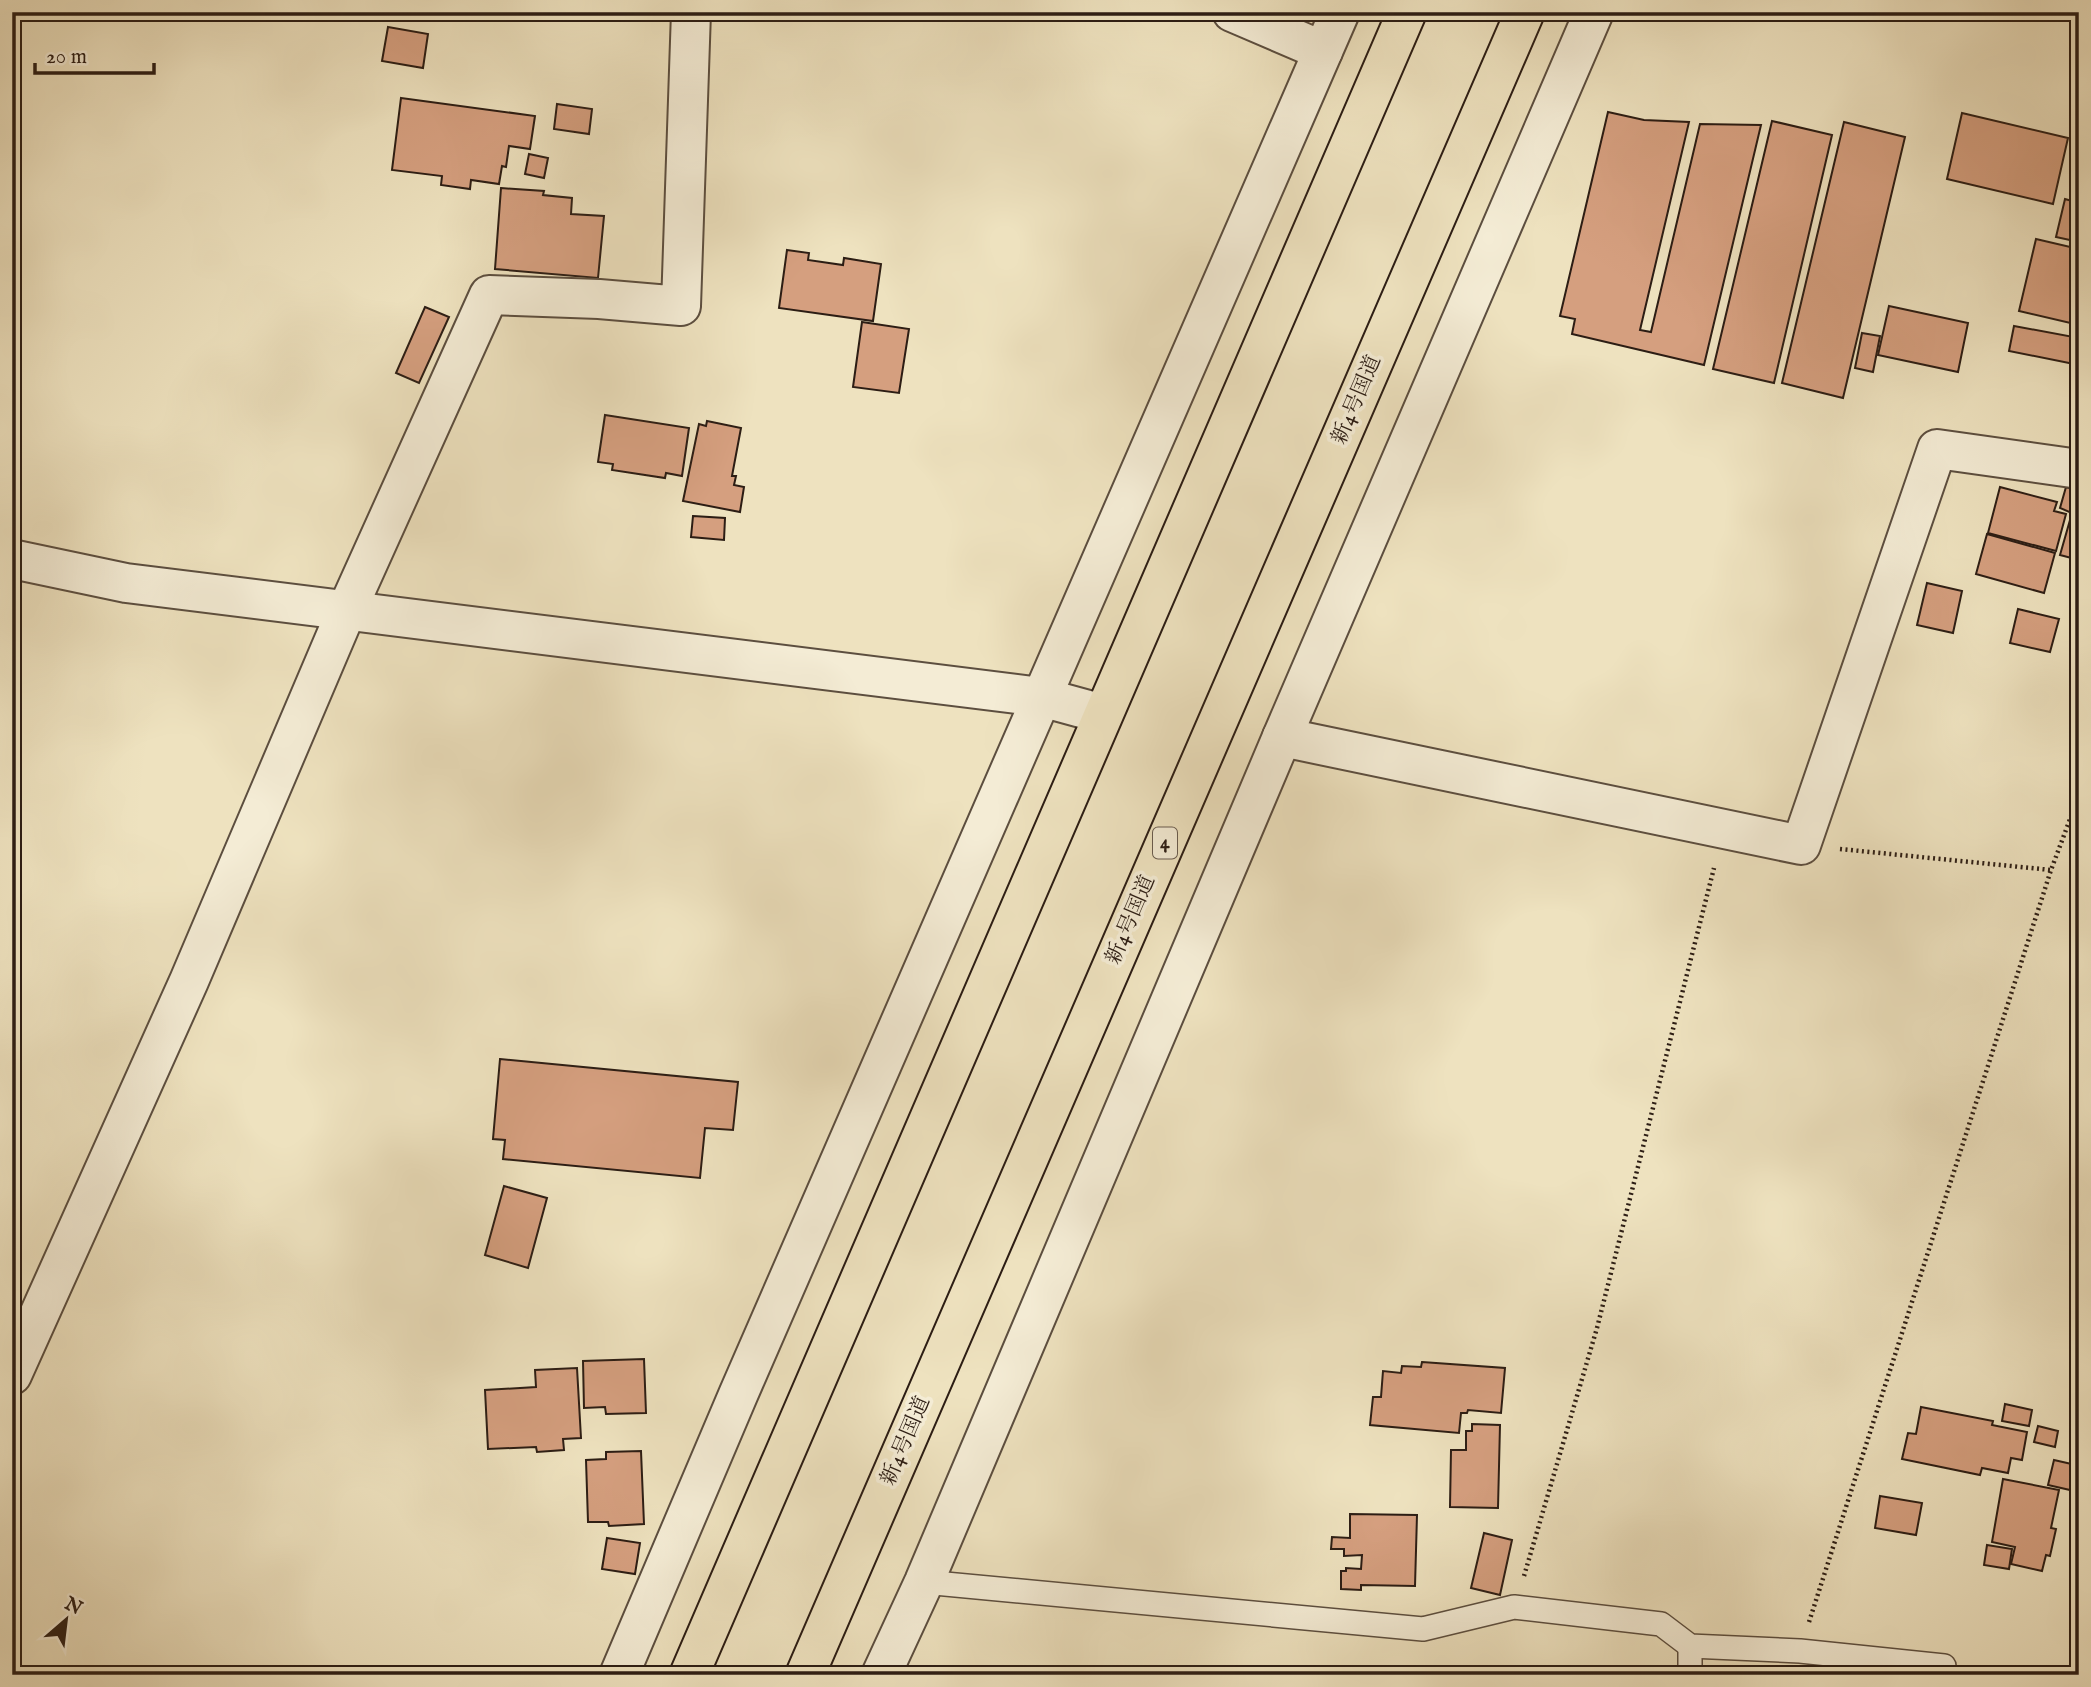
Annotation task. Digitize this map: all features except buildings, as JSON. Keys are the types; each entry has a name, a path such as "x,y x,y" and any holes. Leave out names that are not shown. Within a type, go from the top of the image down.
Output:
{"highway":[{"path":"689,1675 1407,12"},
{"name":"新4号国道","path":"805,1675 1525,12"}],"street":[{"path":"12,1375 189,981 346,612 489,295 599,299 681,306 691,12"},
{"path":"1231,12 1323,51"},
{"path":"619,1675 738,1395 1340,12"},
{"path":"881,1675 924,1582 1282,737 1594,12"},
{"path":"1282,737 1801,845 1937,449 2079,469"},
{"path":"12,559 126,583 1041,697 1103,714"}],"lane":[{"path":"924,1582 1423,1629 1514,1607 1661,1624 1690,1646 1800,1651 1944,1666"},
{"path":"1690,1646 1690,1675"}],"path":[{"path":"1800,1651 2052,870 2079,795"},
{"path":"1514,1607 1597,1328 1724,830"},
{"path":"1801,845 2052,870"}]}
